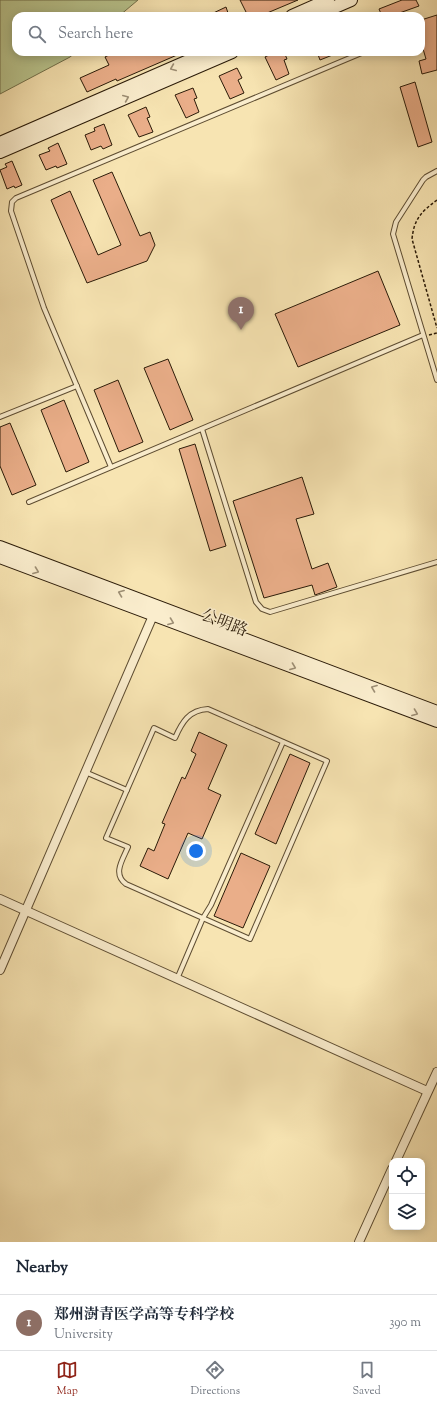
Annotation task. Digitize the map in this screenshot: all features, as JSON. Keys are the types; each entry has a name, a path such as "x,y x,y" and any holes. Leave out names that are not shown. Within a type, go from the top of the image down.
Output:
{"street":[{"path":"301,12 328,0"},
{"path":"323,12 351,0"},
{"path":"0,143 200,56"},
{"path":"0,152 223,56"},
{"name":"公明路","path":"0,547 155,611 437,721"},
{"name":"公明路","path":"0,557 437,712"},
{"path":"0,970 155,611"},
{"path":"0,899 427,1091"},
{"path":"397,1158 437,1072"},
{"path":"359,1242 389,1176"}],"lane":[{"path":"111,467 44,308 11,211 12,202 16,198 354,56"},
{"path":"437,171 423,180 396,222 394,234 437,380"},
{"path":"29,502 423,335"},
{"path":"0,417 77,386"},
{"path":"202,428 256,602 262,609 270,612 437,562"},
{"path":"208,709 283,742 327,761 250,939 126,884 120,879 118,868 128,847 106,838 154,728 175,738 181,724 190,715 201,710 208,709"},
{"path":"177,979 203,918 212,905 283,742"},
{"path":"85,772 127,790"}],"path":[{"path":"437,200 424,210 420,216 413,227 412,239 437,328"}],"green space":[{"path":"0,0 138,0 124,12 12,12 12,56 71,56 0,94"}],"building":[{"path":"240,0 298,0 270,12 246,12"},
{"path":"402,0 416,0 419,6 402,12 380,12 379,9"},
{"path":"226,7 228,12 215,12"},
{"path":"437,15 437,70 422,74 419,61 426,59 425,19"},
{"path":"175,56 117,81 116,79 87,92 80,78 109,65 105,57"},
{"path":"286,56 287,59 284,60 289,74 276,80 265,57"},
{"path":"318,56 330,56 320,60"},
{"path":"237,68 242,78 238,80 244,93 230,99 219,76"},
{"path":"415,82 432,142 418,147 400,87"},
{"path":"193,88 197,98 194,99 199,112 186,118 175,95"},
{"path":"146,107 150,117 147,118 153,132 139,137 128,115"},
{"path":"104,124 112,145 103,149 101,146 91,150 85,135 95,131 94,128"},
{"path":"58,143 67,164 46,170 39,155 50,151 48,148"},
{"path":"12,161 22,185 7,189 0,170 7,167 5,164"},
{"path":"112,172 140,236 150,232 155,245 147,261 87,283 51,200 70,191 98,255 121,245 93,180"},
{"path":"378,271 400,325 298,367 275,314"},
{"path":"168,359 193,420 170,430 144,368"},
{"path":"118,380 143,442 119,452 94,390"},
{"path":"64,400 89,462 66,472 41,410"},
{"path":"10,423 36,485 12,495 0,466 0,427"},
{"path":"195,444 226,546 210,551 179,449"},
{"path":"302,477 314,514 296,519 312,569 328,563 337,587 315,595 312,585 264,598 233,501"},
{"path":"199,732 227,745 208,789 221,795 202,839 188,833 168,879 140,866 148,848 154,851 165,824 162,823 182,777 185,779 196,754 191,751"},
{"path":"290,754 310,763 276,844 255,834"},
{"path":"241,853 270,866 243,928 214,916"}],"place":[{"name":"郑州澍青医学高等专科学校","path":"241,330"}]}
